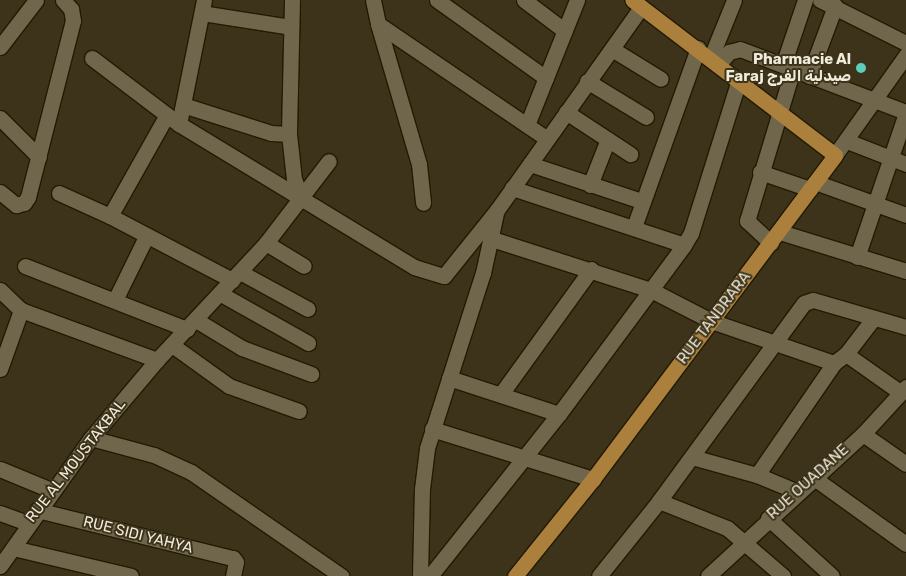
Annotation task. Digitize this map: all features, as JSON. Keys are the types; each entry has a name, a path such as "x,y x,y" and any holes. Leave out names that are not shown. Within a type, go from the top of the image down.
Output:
{"main road":[{"path":"636,3 715,60 779,113 835,155"},
{"name":"RUE TANDRARA","path":"515,576 593,479 711,320 776,238 835,155"}],"street":[{"path":"0,47 36,0"},
{"path":"0,192 11,203 24,203 38,157 73,21 71,9 63,0"},
{"path":"292,0 289,134 294,179 301,197"},
{"path":"373,0 378,24 419,164 423,203"},
{"path":"437,0 546,78"},
{"path":"524,0 565,31"},
{"path":"527,125 577,0"},
{"path":"715,60 734,0"},
{"path":"805,0 788,67 779,113 747,221 776,238 858,257 906,271"},
{"path":"820,0 846,6 906,43"},
{"path":"92,58 173,120 414,267 437,277 449,274 497,210 587,81 612,49 636,3"},
{"path":"110,216 183,105 203,6 291,27"},
{"path":"809,76 846,6"},
{"path":"378,24 547,139"},
{"path":"634,227 641,201 698,48"},
{"path":"612,49 660,79"},
{"path":"715,60 737,49 906,112 858,257"},
{"name":"RUE TANDRARA","path":"835,155 847,141 906,55"},
{"path":"430,576 560,414 684,245 691,232 739,80"},
{"path":"587,81 646,117"},
{"path":"183,105 271,133 289,134"},
{"path":"566,112 630,154"},
{"path":"0,118 38,157"},
{"path":"590,185 608,139"},
{"path":"847,141 906,164"},
{"name":"RUE AL MOUSTAKBAL","path":"5,558 51,490 91,438 157,360 221,294 266,243 329,161"},
{"path":"530,164 641,201"},
{"path":"760,172 813,185 906,215"},
{"path":"512,188 684,245"},
{"path":"59,193 308,309"},
{"path":"420,576 422,489 432,429 492,239 497,210"},
{"path":"116,300 147,235"},
{"path":"492,239 591,268 651,290 711,320 776,344 840,358 903,390"},
{"path":"266,243 304,266"},
{"path":"25,266 116,300 192,324 242,348 311,374"},
{"path":"501,394 591,268"},
{"path":"0,290 21,310 157,360"},
{"path":"221,294 308,343"},
{"path":"599,576 660,501 808,300 906,327"},
{"path":"0,369 21,310"},
{"path":"756,475 840,358 873,319"},
{"path":"172,344 229,386 299,411"},
{"path":"449,378 560,414"},
{"name":"RUE OUADANE","path":"708,576 744,540 862,434 903,390"},
{"path":"432,429 593,479"},
{"path":"862,434 906,464"},
{"path":"91,438 160,457 191,472 341,576"},
{"path":"692,457 756,475 798,492"},
{"path":"0,469 51,490"},
{"path":"814,478 906,544"},
{"path":"660,501 711,520 744,540 784,576"},
{"name":"RUE SIDI YAHYA","path":"0,512 230,557 235,569"},
{"path":"768,518 832,576"},
{"path":"5,558 130,576"}],"place":[{"name":"Pharmacie Al Faraj صيدلية الفرج","path":"861,68"}]}
